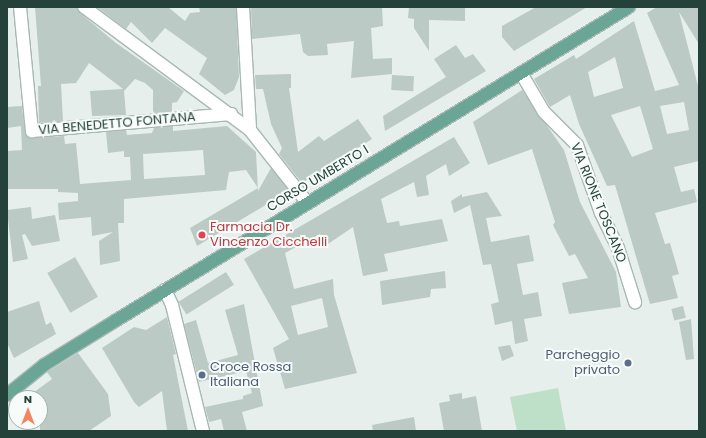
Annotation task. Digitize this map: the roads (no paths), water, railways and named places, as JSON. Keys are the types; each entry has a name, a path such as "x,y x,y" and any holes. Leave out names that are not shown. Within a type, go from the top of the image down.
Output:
{"main road":[{"name":"CORSO UMBERTO I","path":"7,395 44,366 306,201 629,7"}],"street":[{"name":"VIA BENEDETTO FONTANA","path":"20,7 32,131 231,114"},
{"name":"VIA BENEDETTO FONTANA","path":"84,7 231,114 250,130 306,201"},
{"path":"243,7 250,130"},
{"name":"VIA RIONE TOSCANO","path":"521,73 544,112 577,145 601,213 618,248 635,302"},
{"path":"165,290 172,305 203,431"}],"place":[{"name":"Farmacia Dr. Vincenzo Cicchelli","path":"202,235"},
{"name":"Parcheggio privato","path":"628,363"},
{"name":"Croce Rossa Italiana","path":"202,375"}]}
